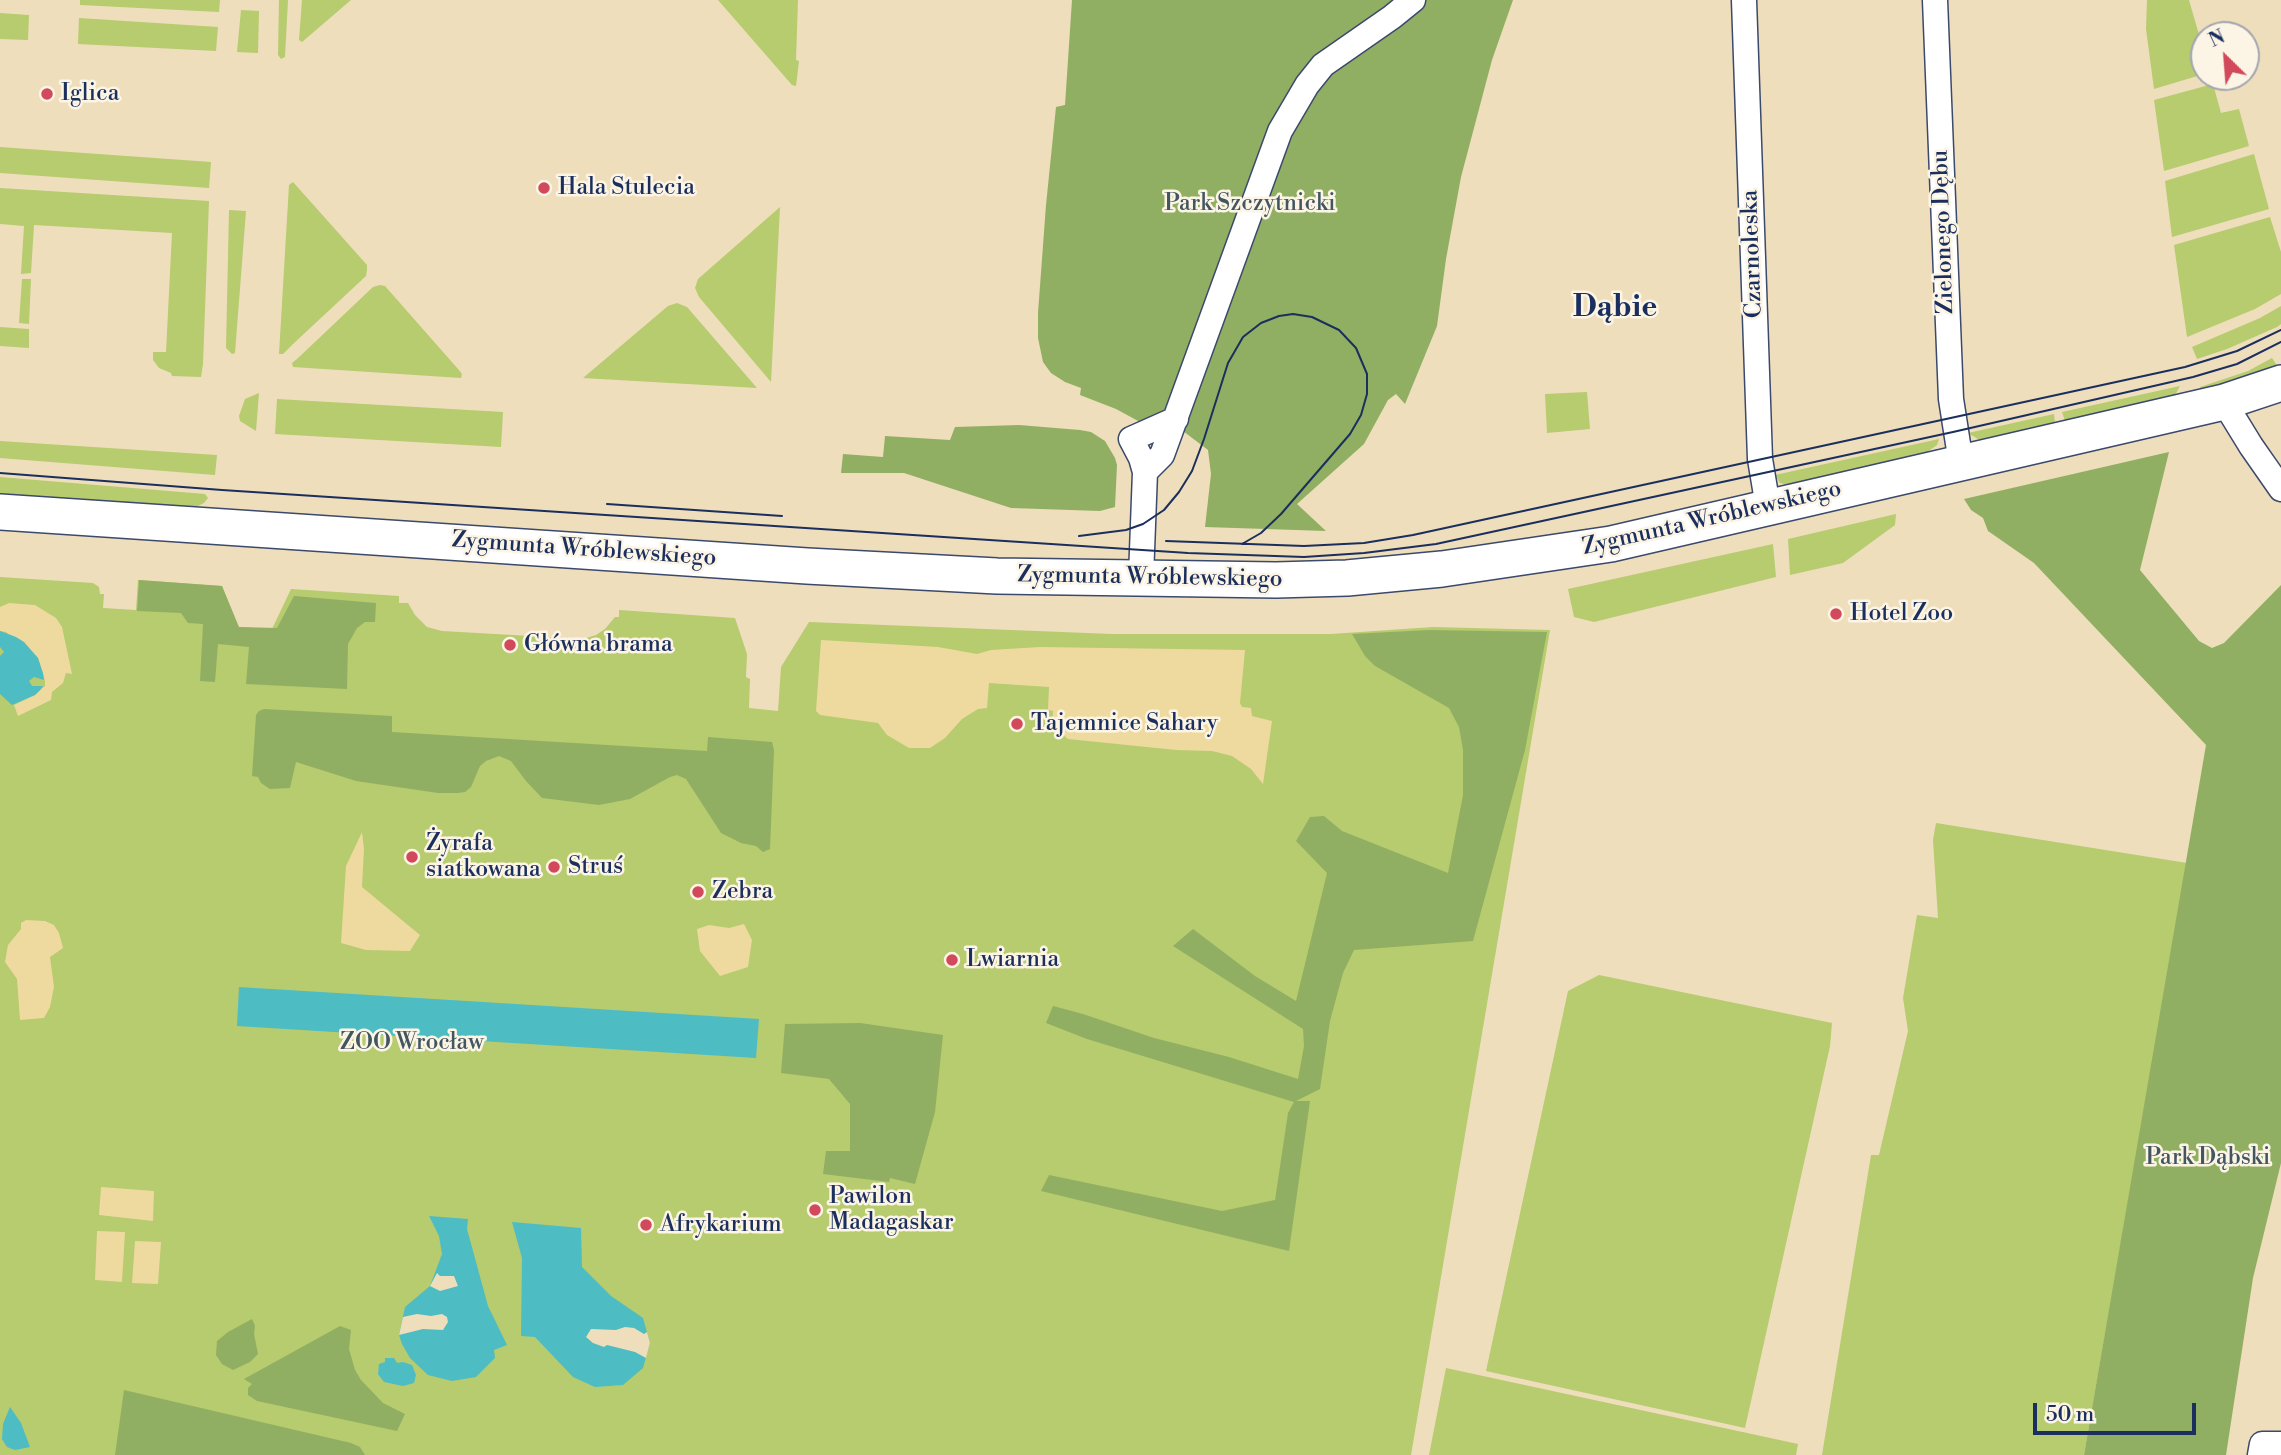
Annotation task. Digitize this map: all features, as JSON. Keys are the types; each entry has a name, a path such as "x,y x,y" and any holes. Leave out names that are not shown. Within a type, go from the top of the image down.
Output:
{"main road":[{"name":"Zygmunta Wróblewskiego","path":"0,513 998,576 1288,580 1347,578 1408,573 1611,544 2224,402 2281,383"}],"street":[{"path":"1145,472 1162,455 1285,121 1323,65 1413,0"},
{"name":"Czarnoleska","path":"1744,0 1760,459 1768,507"},
{"name":"Zielonego Dębu","path":"1935,0 1951,399 1961,463"},
{"path":"2224,402 2250,446 2281,489"},
{"path":"1142,577 1145,472 1131,439 1176,419"},
{"path":"2260,1455 2262,1444 2281,1444"}],"green space":[{"path":"80,0 220,0 219,12 80,5"},
{"path":"279,0 288,0 285,57 281,59 278,55"},
{"path":"302,0 351,0 302,42 299,40"},
{"path":"718,0 798,0 796,60 799,61 796,86 792,85"},
{"name":"Park Szczytnicki","path":"1072,0 1513,0 1492,60 1461,177 1437,326 1405,404 1396,394 1388,400 1364,444 1297,504 1326,531 1205,527 1211,474 1208,450 1183,431 1140,422 1080,395 1081,388 1051,373 1043,362 1038,338 1038,313 1046,205 1056,107 1065,105"},
{"path":"2147,0 2189,0 2195,21 2190,21 2190,78 2154,89 2146,29"},
{"path":"241,10 259,11 258,53 237,52"},
{"path":"0,13 29,15 28,40 0,39"},
{"path":"79,18 218,27 216,51 78,44"},
{"path":"2190,90 2215,91 2221,113 2239,109 2249,146 2164,171 2154,100"},
{"path":"0,147 211,162 209,188 0,173"},
{"path":"2254,154 2269,209 2172,237 2165,181"},
{"path":"293,182 367,265 367,270 366,276 283,354 279,354 289,185"},
{"path":"0,188 209,201 201,377 172,376 159,368 153,360 153,352 166,352 172,233 34,225 31,273 21,274 24,226 0,224"},
{"path":"780,207 771,382 699,297 695,288 698,279"},
{"path":"229,210 246,211 235,353 232,354 226,348"},
{"path":"2270,217 2281,252 2281,294 2255,309 2187,337 2174,245"},
{"path":"22,279 31,279 29,324 19,323"},
{"path":"385,286 458,369 462,374 461,378 293,367 292,363 373,287"},
{"path":"677,303 687,307 757,388 583,378 668,306"},
{"path":"2281,306 2281,324 2277,327 2197,359 2192,347 2260,318"},
{"path":"0,327 29,329 29,348 0,346"},
{"path":"2272,358 2278,367 2266,373 2201,390 2200,387 2248,371"},
{"path":"2180,386 2175,395 2065,421 2062,412"},
{"path":"1587,392 1590,429 1547,433 1545,394"},
{"path":"259,393 256,431 240,421 239,416 245,399"},
{"path":"277,399 503,412 501,447 275,434"},
{"path":"2054,414 2055,424 1986,440 1968,433"},
{"path":"1019,425 1091,432 1105,441 1117,465 1115,507 1100,511 1011,508 904,473 841,473 843,454 883,457 885,436 950,440 955,427"},
{"path":"1939,439 1937,445 1923,455 1823,478 1788,485 1780,483 1775,475"},
{"path":"0,441 217,455 215,475 0,458"},
{"name":"Park Dąbski","path":"2169,452 2140,570 2199,641 2212,648 2224,643 2281,585 2281,1163 2253,1278 2226,1455 2084,1455 2206,745 2034,563 1988,531 1983,518 1971,510 1964,499"},
{"path":"0,477 205,494 208,498 196,507 0,495"},
{"path":"1896,514 1895,525 1843,563 1790,575 1788,539"},
{"path":"1773,544 1776,577 1594,622 1574,617 1568,589"},
{"name":"ZOO Wrocław","path":"0,577 93,583 99,587 100,594 104,594 103,608 136,610 138,580 222,586 238,627 272,629 291,589 399,596 399,603 408,603 427,627 442,631 583,639 605,629 615,617 619,617 619,610 735,618 747,654 749,708 778,711 781,667 809,622 1112,634 1331,634 1433,627 1550,630 1411,1455 0,1455"},
{"path":"139,580 222,586 239,627 277,628 294,596 376,603 375,622 365,622 357,628 348,644 347,689 246,684 249,647 218,644 215,682 200,681 203,624 188,623 181,613 137,611"},
{"path":"1429,630 1547,632 1525,750 1473,941 1354,950 1343,973 1330,1021 1320,1089 1296,1101 1310,1101 1289,1251 1041,1191 1049,1175 1222,1211 1275,1200 1288,1113 1294,1102 1087,1039 1046,1023 1053,1006 1298,1079 1304,1046 1303,1029 1173,946 1193,929 1255,976 1296,1001 1327,873 1296,841 1310,817 1324,816 1342,831 1448,873 1463,795 1463,750 1459,727 1449,708 1375,666 1365,656 1352,634"},
{"path":"264,709 392,716 392,732 707,751 708,737 772,742 774,750 770,849 763,852 756,846 741,843 721,833 686,779 677,775 630,799 599,805 542,798 511,761 499,756 480,766 471,787 465,792 438,793 356,781 296,762 290,788 270,789 261,783 258,777 252,776 256,715"},
{"path":"1936,823 2187,863 2084,1455 1822,1455 1871,1155 1879,1155 1908,1031 1903,998 1917,915 1938,918 1933,840"},
{"path":"1599,975 1832,1023 1830,1046 1745,1428 1486,1371 1568,991"},
{"path":"860,1023 943,1035 935,1112 915,1184 890,1178 889,1182 823,1174 826,1151 850,1151 850,1104 829,1079 781,1073 785,1024"},
{"path":"252,1319 258,1354 250,1362 233,1370 222,1364 216,1355 217,1341"},
{"path":"340,1326 351,1330 349,1349 361,1380 383,1403 405,1414 397,1431 257,1401 248,1395 248,1388 252,1384 244,1379"},
{"path":"1446,1368 1798,1444 1796,1455 1429,1455"},
{"path":"124,1390 351,1443 360,1447 365,1455 115,1455"}],"sand":[{"path":"9,603 35,605 56,618 62,627 72,674 66,673 63,683 52,692 51,700 18,716 14,705 35,695 45,686 45,681 38,658 6,632 0,631 0,607"},
{"path":"821,640 938,647 977,654 991,650 1040,647 1245,650 1240,703 1242,707 1251,708 1252,716 1272,721 1263,784 1251,769 1232,756 1212,751 1068,739 1061,733 1052,732 1053,711 1048,710 1049,687 989,683 987,708 978,709 962,719 945,738 930,748 909,748 887,735 878,723 820,715 816,711"},
{"path":"362,832 362,887 420,935 410,951 366,950 341,943 346,866"},
{"path":"26,920 45,921 54,925 63,948 50,957 54,987 50,1007 44,1018 20,1020 17,979 5,962 8,945 21,929 21,923"},
{"path":"744,924 752,940 748,967 720,976 700,951 697,929 709,925 729,928"},
{"path":"101,1187 154,1191 153,1221 99,1215"},
{"path":"97,1231 125,1232 122,1282 95,1280"},
{"path":"135,1241 161,1242 158,1284 132,1283"}],"water":[{"path":"0,631 24,642 38,658 43,673 44,680 34,677 29,681 32,686 43,686 40,690 12,705 0,694 0,656 4,652 0,647"},
{"path":"239,987 759,1019 756,1058 237,1026"},
{"path":"429,1216 468,1219 467,1229 488,1306 507,1345 494,1350 495,1358 476,1377 452,1381 428,1375 410,1358 399,1335 405,1307 430,1286 442,1254 439,1236"},
{"path":"512,1222 581,1228 582,1267 611,1296 643,1318 650,1343 643,1368 623,1385 595,1387 573,1377 535,1337 521,1336 522,1258"},
{"path":"385,1358 394,1358 397,1363 412,1365 416,1375 414,1383 403,1386 384,1382 378,1374 379,1364 385,1362"},
{"path":"10,1407 21,1423 30,1447 15,1450 7,1447 2,1439 3,1424"}],"pier":[{"path":"437,1273 440,1276 454,1276 458,1286 440,1291 430,1286"},
{"path":"442,1314 447,1317 448,1322 443,1330 423,1329 399,1335 403,1317"},
{"path":"634,1328 644,1334 647,1332 650,1343 646,1358 635,1352 607,1345 604,1347 586,1337 591,1329 616,1330"}],"tram line":[{"path":"1079,536 1126,530 1143,524 1164,510 1192,471 1228,363 1243,337 1261,323 1279,316 1293,314 1312,317 1339,330 1356,348 1367,374 1367,394 1361,415 1350,434 1281,514 1261,533 1242,544"},
{"path":"1166,541 1304,546 1364,543 1413,535 2185,367 2237,351 2281,330"},
{"path":"0,473 1188,553 1304,557 1436,544 1953,432 2193,377 2237,364 2281,342"},
{"path":"607,504 782,516"}],"place":[{"name":"Iglica","path":"47,94"},
{"name":"Hala Stulecia","path":"544,188"},
{"name":"Hotel Zoo","path":"1836,614"},
{"name":"Główna brama","path":"510,645"},
{"name":"Tajemnice Sahary","path":"1017,724"},
{"name":"Żyrafa siatkowana","path":"412,857"},
{"name":"Struś","path":"554,867"},
{"name":"Zebra","path":"698,892"},
{"name":"Lwiarnia","path":"952,960"},
{"name":"Pawilon Madagaskar","path":"815,1210"},
{"name":"Afrykarium","path":"646,1225"}],"district":[{"name":"Dąbie","path":"1615,309"}]}
